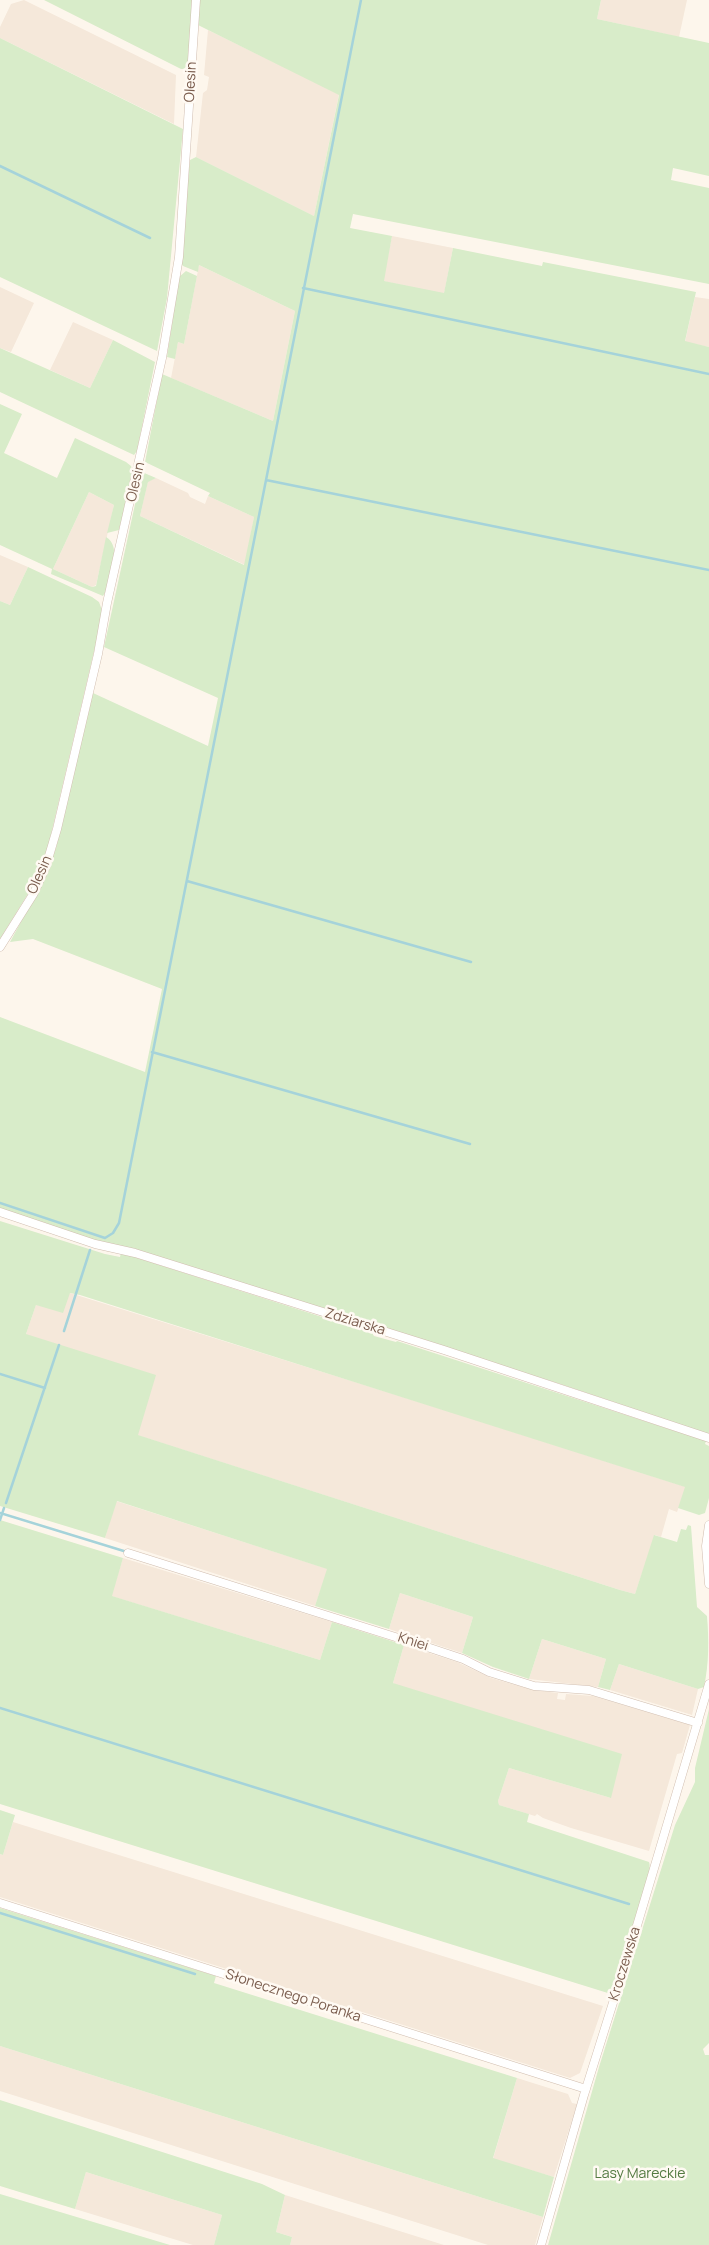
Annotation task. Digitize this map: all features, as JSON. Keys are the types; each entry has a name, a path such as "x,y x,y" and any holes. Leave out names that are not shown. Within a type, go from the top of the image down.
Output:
{"street":[{"name":"Olesin","path":"0,947 34,893 46,866 57,829 98,654 160,368 178,257 196,0"},
{"name":"Zdziarska","path":"0,1212 95,1244 135,1253 444,1350 709,1438"},
{"path":"709,1525 706,1546 709,1584"},
{"name":"Kniei","path":"128,1553 427,1647 462,1659 499,1675 534,1686 589,1690 698,1723"},
{"name":"Kroczewska","path":"541,2245 586,2089 709,1684"},
{"name":"Słonecznego Poranka","path":"0,1903 586,2089"}],"shaded area":[{"path":"24,0 176,75 174,124 0,38 0,27 11,4"},
{"path":"601,0 687,0 679,37 597,19"},
{"path":"208,30 339,94 314,216 196,157 203,93 207,90 209,77 204,75"},
{"path":"392,236 453,248 444,294 383,281"},
{"path":"199,265 295,311 273,421 171,378 178,342 184,344"},
{"path":"0,287 34,303 11,352 0,348"},
{"path":"695,297 709,299 709,347 685,342"},
{"path":"73,322 113,340 90,388 50,370"},
{"path":"156,478 188,493 190,497 205,504 208,496 254,517 245,565 140,516 148,481"},
{"path":"89,492 114,505 96,585 92,587 53,569"},
{"path":"0,555 28,567 10,605 0,601"},
{"path":"70,1293 686,1487 677,1512 669,1509 661,1537 655,1535 635,1594 620,1590 137,1435 26,1334 36,1305"},
{"path":"116,1501 328,1569 315,1606 105,1538"},
{"path":"123,1558 332,1622 320,1660 111,1596"},
{"path":"400,1593 473,1617 462,1653 389,1629"},
{"path":"542,1639 606,1659 598,1687 529,1679"},
{"path":"404,1645 457,1662 491,1678 533,1690 558,1693 557,1699 565,1700 566,1694 593,1696 690,1725 682,1753 677,1754 649,1851 571,1828 537,1814 535,1816 499,1805 498,1801 509,1768 611,1798 393,1683"},
{"path":"619,1664 698,1689 692,1715 610,1690"},
{"path":"13,1822 603,2006 580,2073 570,2078 0,1897 0,1854 3,1855"},
{"path":"0,2046 543,2217 535,2245 488,2245 0,2091"},
{"path":"517,2078 568,2094 572,2103 577,2104 554,2177 493,2159"},
{"path":"86,2172 222,2215 214,2245 193,2245 75,2209"},
{"path":"285,2195 444,2245 290,2245 292,2237 276,2232"}],"green space":[{"path":"44,0 192,0 188,64 184,69 181,69"},
{"path":"200,0 601,0 597,19 709,43 709,176 673,168 671,180 709,188 709,284 353,214 350,228 392,236 384,281 444,293 453,248 542,266 543,262 696,292 685,341 709,347 709,1434 560,1384 131,1248 98,1241 0,1208 0,1017 145,1072 162,989 33,939 10,942 41,885 56,848 93,693 208,746 218,698 104,647 142,472 156,478 148,482 140,516 244,565 254,517 208,496 210,493 145,462 162,374 273,421 295,311 199,265 198,272 183,266 180,261 190,160 196,157 314,216 339,95 198,25"},
{"path":"0,38 183,129 167,298 157,351 0,277"},
{"path":"186,271 197,276 184,344 178,342 175,359 167,357 179,277"},
{"path":"113,340 155,362 137,451 134,455 0,392 0,348 90,388"},
{"path":"0,404 22,414 4,453 57,478 75,438 131,466 133,472 119,530 107,533 114,505 89,492 53,569 92,587 96,586 106,537 114,548 114,562 103,596 51,574 52,569 0,545"},
{"path":"28,567 92,597 99,602 103,613 49,843 39,876 0,939 0,601 10,605"},
{"path":"0,1221 105,1254 120,1257 121,1253 144,1260 372,1333 374,1336 397,1341 706,1441 705,1444 709,1446 709,1498 705,1513 699,1515 678,1508 685,1487 80,1295 70,1293 63,1313 36,1305 26,1334 156,1375 138,1435 620,1590 635,1594 654,1535 677,1542 681,1529 686,1530 688,1525 691,1526 697,1607 707,1616 708,1652 704,1687 698,1689 619,1664 610,1690 598,1687 606,1659 542,1639 529,1679 493,1667 462,1653 473,1617 400,1593 389,1629 315,1606 327,1569 117,1501 105,1538 0,1506"},
{"path":"0,1520 123,1558 112,1596 320,1660 332,1622 404,1645 393,1683 622,1754 611,1798 509,1768 498,1801 499,1805 529,1814 527,1822 649,1862 647,1886 611,1994 0,1804"},
{"name":"Lasy Mareckie","path":"709,1709 709,2043 703,2049 705,2055 709,2055 709,2245 548,2245 599,2067 675,1825 695,1782 695,1768"},
{"path":"0,1810 15,1815 3,1855 0,1854"},
{"path":"0,1908 216,1976 214,1983 517,2078 493,2158 554,2177 543,2217 0,2046"},
{"path":"0,2100 262,2184 285,2195 276,2232 292,2237 290,2245 214,2245 222,2215 86,2172 75,2209 0,2186"},
{"path":"0,2194 170,2245 0,2245"}],"waterway":[{"path":"0,1203 105,1238 113,1233 119,1223 361,0"},
{"path":"0,166 150,238"},
{"path":"303,288 709,374"},
{"path":"266,480 709,570"},
{"path":"187,881 471,962"},
{"path":"152,1052 470,1144"},
{"path":"64,1331 90,1250"},
{"path":"6,1503 59,1345"},
{"path":"0,1374 45,1388"},
{"path":"0,1520 4,1508"},
{"path":"0,1513 127,1552"},
{"path":"0,1708 629,1904"},
{"path":"0,1913 195,1974"}]}
